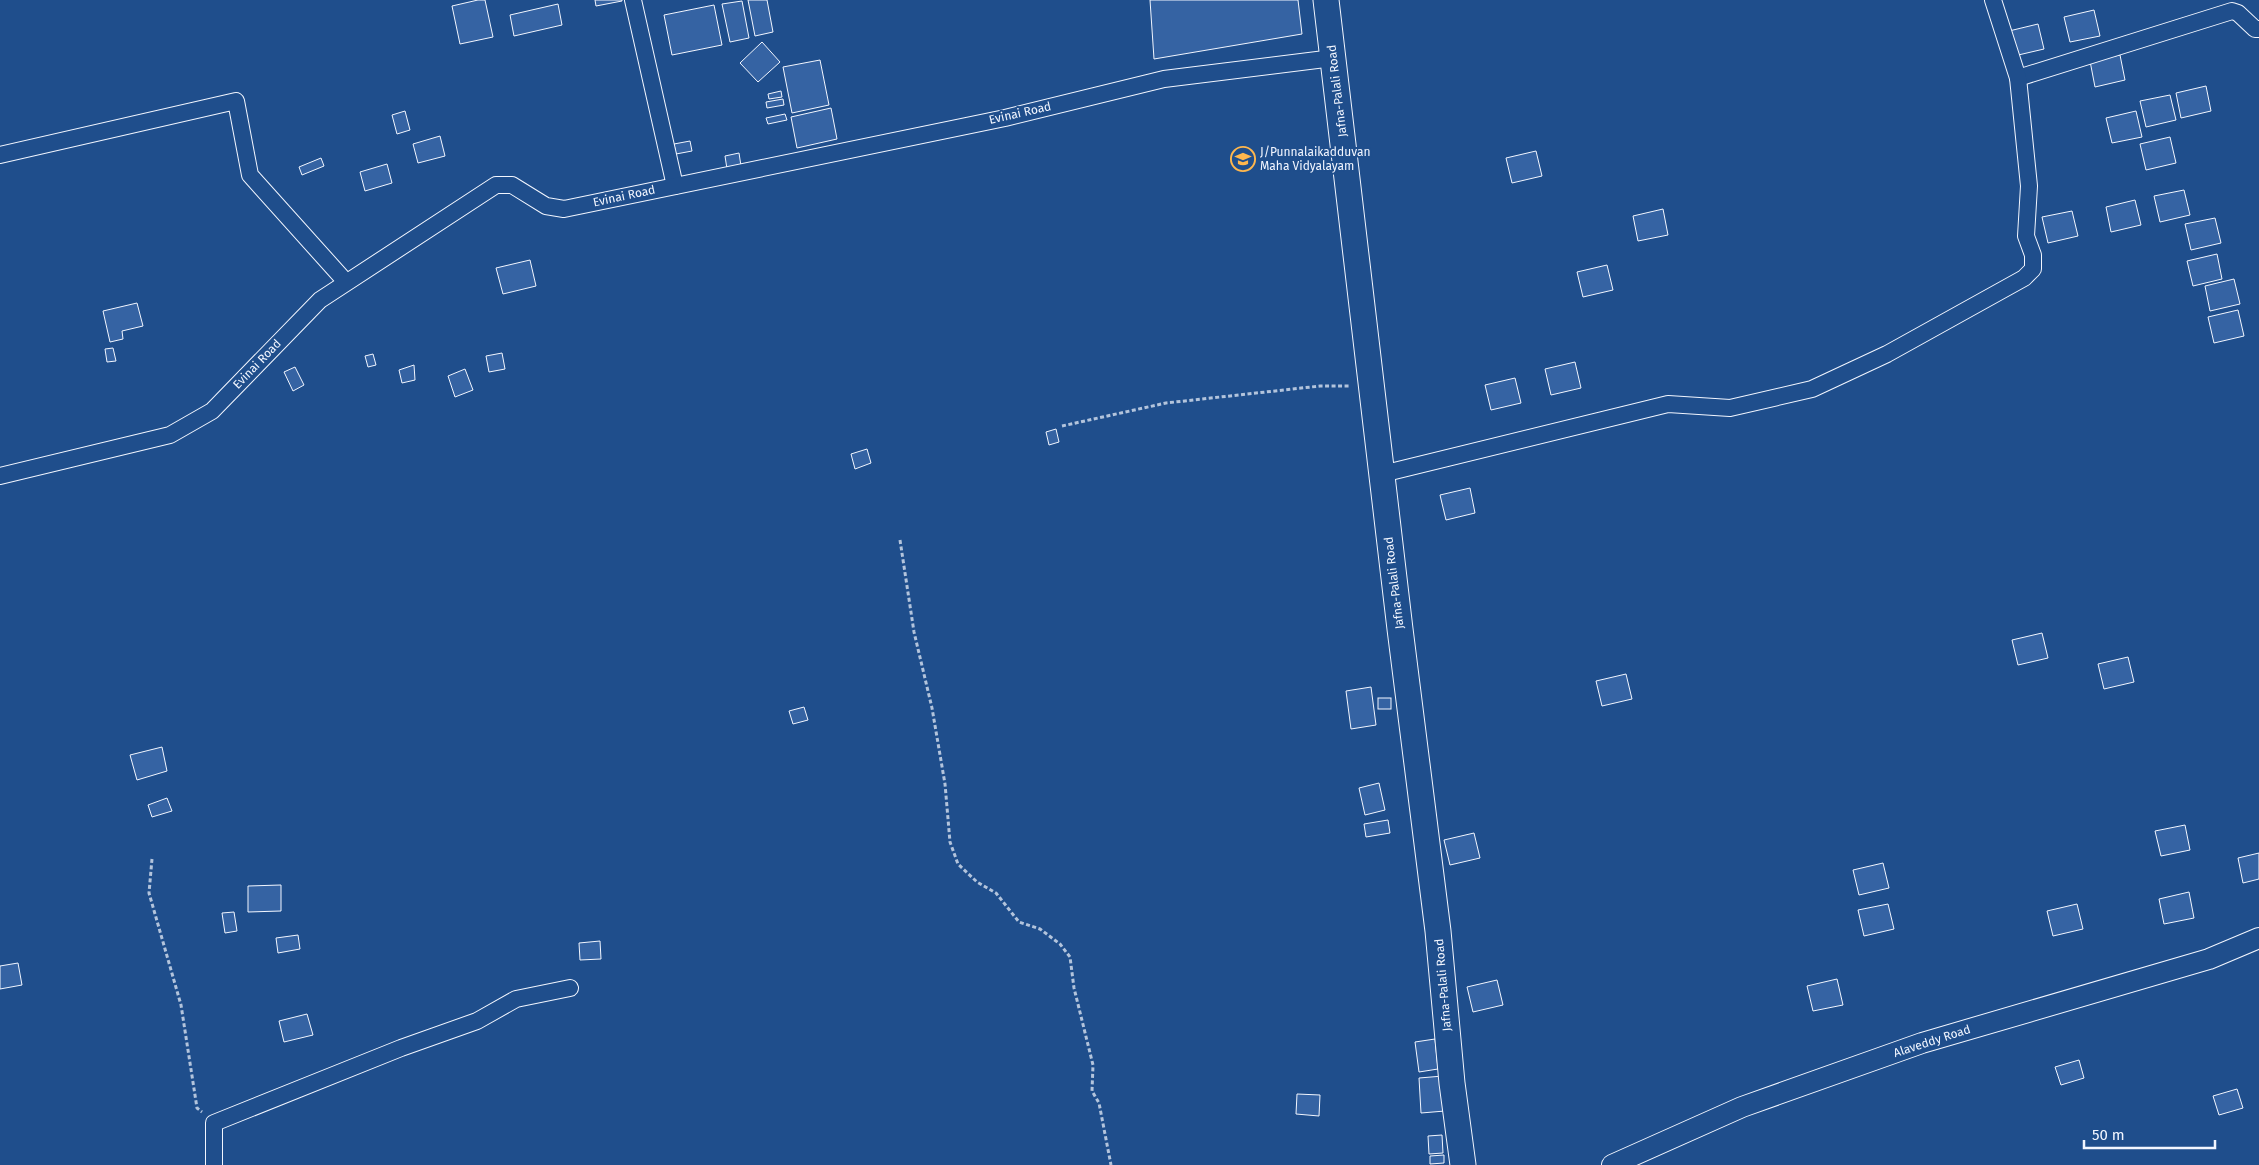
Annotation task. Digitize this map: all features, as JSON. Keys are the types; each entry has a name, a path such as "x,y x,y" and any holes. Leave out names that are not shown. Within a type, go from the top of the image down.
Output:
{"main road":[{"name":"Jafna-Palali Road","path":"1326,0 1438,931 1452,1084 1464,1165"}],"street":[{"path":"633,0 675,186"},
{"path":"1382,474 1668,404 1730,408 1812,389 1887,354 2024,278 2033,269 2033,255 2026,236 2029,186 2018,78 1993,0"},
{"path":"2018,78 2232,11 2238,13 2255,29 2259,29"},
{"name":"Evinai Road","path":"0,476 170,435 212,411 320,300 496,185 512,185 546,206 564,209 1005,118 1164,79 1333,58"},
{"path":"0,154 236,101 250,175 346,282"},
{"name":"Alaveddy Road","path":"1612,1165 1742,1107 1922,1043 2209,959 2259,938"},
{"path":"214,1165 214,1123 401,1048 477,1021 516,999 570,988"}],"path":[{"path":"1062,426 1166,403 1320,386 1372,386"},
{"path":"900,540 914,632 932,708 945,784 950,842 958,864 977,882 996,893 1019,922 1040,929 1060,944 1070,957 1074,988 1093,1065 1092,1091 1099,1103 1111,1165"},
{"path":"152,859 149,893 181,1005 197,1108 214,1123"}],"building":[{"path":"485,0 493,37 460,44 452,6"},
{"path":"595,0 622,0 622,1 596,6"},
{"path":"748,0 767,0 773,32 755,36"},
{"path":"1150,0 1298,0 1302,34 1154,59"},
{"path":"742,1 749,38 730,42 722,4"},
{"path":"558,4 562,25 514,36 510,15"},
{"path":"714,5 722,45 672,55 664,15"},
{"path":"2094,10 2100,36 2070,42 2064,17"},
{"path":"2038,24 2044,49 2014,56 2009,31"},
{"path":"762,42 780,62 758,82 740,63"},
{"path":"2120,55 2125,80 2095,87 2090,61"},
{"path":"820,60 829,105 792,113 783,67"},
{"path":"2206,86 2211,111 2181,118 2176,93"},
{"path":"781,91 782,97 769,99 768,94"},
{"path":"2170,95 2176,120 2146,127 2140,101"},
{"path":"783,99 784,105 767,108 766,102"},
{"path":"831,108 837,139 797,148 791,117"},
{"path":"405,111 410,130 397,134 392,115"},
{"path":"2136,111 2142,137 2112,143 2106,118"},
{"path":"785,114 787,120 768,124 766,118"},
{"path":"440,136 445,156 418,163 413,144"},
{"path":"2170,137 2176,163 2146,170 2140,144"},
{"path":"690,141 692,151 676,154 674,144"},
{"path":"1536,151 1542,176 1512,183 1506,158"},
{"path":"739,153 741,166 727,169 725,156"},
{"path":"321,158 324,166 302,175 299,167"},
{"path":"387,164 392,183 365,191 360,172"},
{"path":"2184,190 2190,215 2160,222 2154,196"},
{"path":"2135,200 2141,225 2111,232 2106,207"},
{"path":"1663,209 1668,235 1638,241 1633,216"},
{"path":"2072,211 2078,236 2048,243 2042,217"},
{"path":"2215,218 2221,243 2191,250 2185,224"},
{"path":"2217,254 2222,279 2193,286 2187,261"},
{"path":"530,260 536,286 503,294 496,268"},
{"path":"1607,265 1613,290 1583,297 1577,272"},
{"path":"2234,279 2240,304 2210,311 2205,286"},
{"path":"137,303 143,326 122,331 123,339 110,342 103,311"},
{"path":"2238,310 2244,336 2214,343 2208,317"},
{"path":"113,348 116,361 107,362 105,349"},
{"path":"502,353 505,369 489,372 486,356"},
{"path":"373,354 376,365 368,367 365,356"},
{"path":"1575,362 1581,388 1551,395 1545,369"},
{"path":"414,365 415,380 402,383 399,370"},
{"path":"295,367 304,385 293,391 284,372"},
{"path":"465,369 473,390 455,397 448,376"},
{"path":"1515,378 1521,403 1491,410 1485,385"},
{"path":"1056,429 1059,442 1049,445 1046,432"},
{"path":"867,449 871,463 855,469 851,454"},
{"path":"1470,488 1475,513 1446,520 1440,495"},
{"path":"2042,633 2048,658 2018,665 2012,640"},
{"path":"2128,657 2134,682 2104,689 2098,664"},
{"path":"1626,674 1632,699 1602,706 1596,681"},
{"path":"1371,687 1376,725 1351,729 1346,691"},
{"path":"1378,698 1391,698 1391,709 1378,709"},
{"path":"804,707 808,720 793,724 789,711"},
{"path":"162,747 167,771 137,780 130,755"},
{"path":"1379,783 1385,810 1365,815 1359,788"},
{"path":"167,798 172,811 152,817 148,805"},
{"path":"1388,820 1390,833 1366,837 1364,824"},
{"path":"2185,825 2190,850 2161,856 2155,831"},
{"path":"1474,833 1480,858 1450,865 1444,840"},
{"path":"2259,853 2259,879 2243,883 2238,858"},
{"path":"1883,863 1889,888 1859,895 1853,870"},
{"path":"281,885 281,911 248,912 248,886"},
{"path":"2189,892 2194,918 2164,924 2159,899"},
{"path":"1888,904 1894,929 1864,936 1858,910"},
{"path":"2077,904 2083,929 2053,936 2047,911"},
{"path":"234,912 237,931 225,933 222,913"},
{"path":"298,935 300,949 278,953 276,938"},
{"path":"600,941 601,959 580,960 579,943"},
{"path":"18,963 22,985 0,989 0,966"},
{"path":"1837,979 1843,1005 1813,1011 1807,986"},
{"path":"1497,980 1503,1005 1473,1012 1467,987"},
{"path":"307,1014 313,1035 284,1042 279,1021"},
{"path":"1435,1039 1438,1069 1419,1072 1415,1042"},
{"path":"2079,1060 2084,1078 2061,1085 2055,1067"},
{"path":"1443,1076 1445,1111 1421,1113 1419,1078"},
{"path":"2237,1089 2243,1108 2219,1115 2213,1096"},
{"path":"1297,1094 1320,1095 1319,1116 1296,1114"},
{"path":"1442,1135 1443,1153 1429,1154 1428,1136"},
{"path":"1444,1155 1444,1163 1430,1164 1430,1156"}],"place":[{"name":"J/Punnalaikadduvan Maha Vidyalayam","path":"1243,159"}]}
